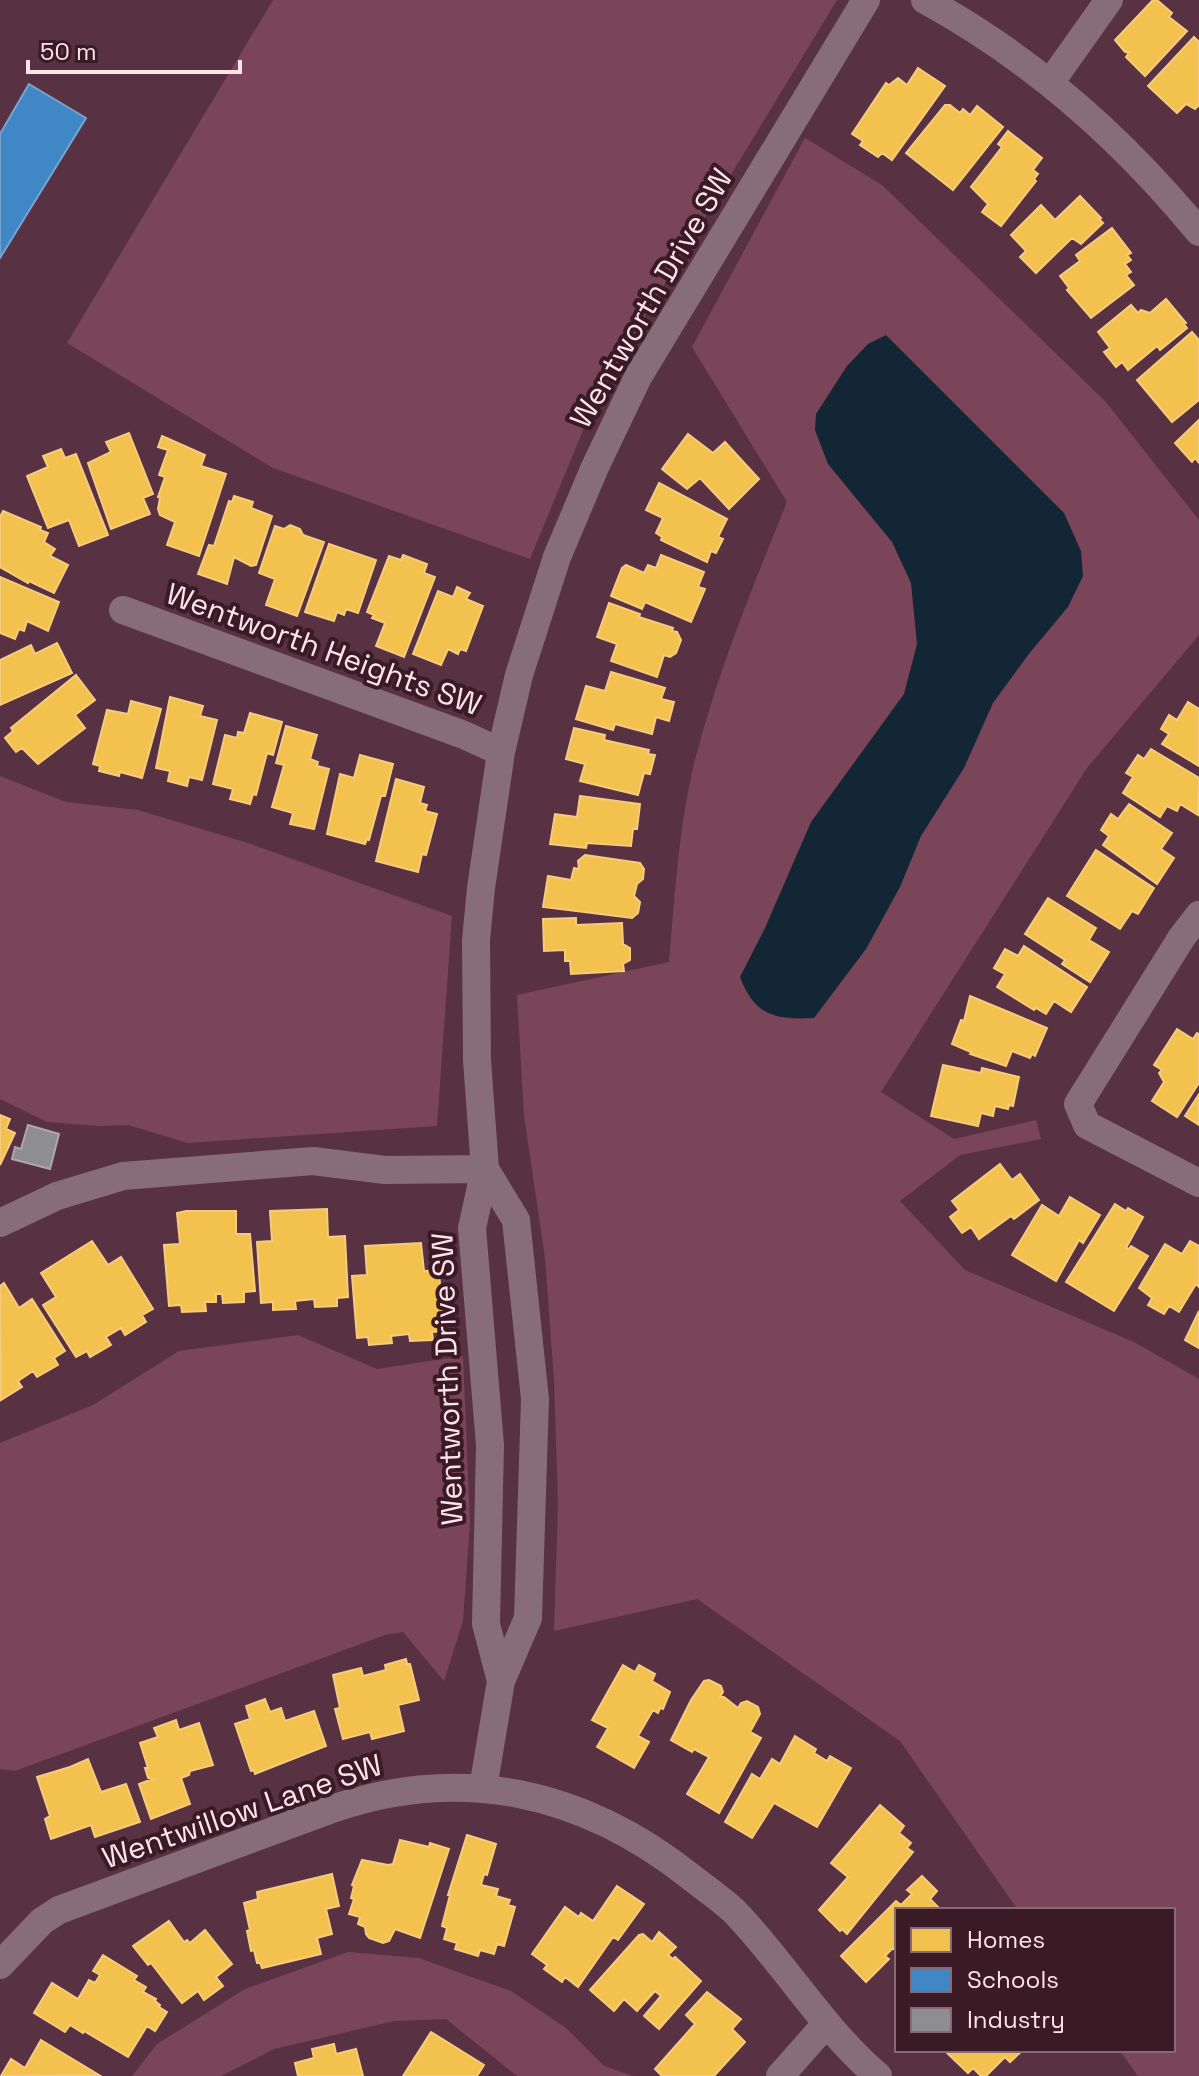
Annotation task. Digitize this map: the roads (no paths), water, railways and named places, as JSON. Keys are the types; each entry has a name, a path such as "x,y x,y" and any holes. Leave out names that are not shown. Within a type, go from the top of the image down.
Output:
{"street":[{"name":"Wentworth Drive SW","path":"501,1681 486,1624 490,1445 472,1228 485,1169 477,1060 476,940 501,752 519,675 557,557 638,377 866,0"},
{"path":"925,0 1020,59 1102,127 1165,190 1199,232"},
{"path":"1050,83 1109,0"},
{"name":"Wentworth Heights SW","path":"123,610 464,735 501,752"},
{"path":"1199,915 1182,937 1078,1104 1087,1125 1199,1183"},
{"path":"0,1223 57,1196 123,1176 313,1161 385,1170 485,1169"},
{"name":"Wentworth Drive SW","path":"483,1788 501,1681 528,1618 535,1399 516,1220 485,1169"},
{"name":"Wentwillow Lane SW","path":"0,1965 42,1921 59,1910 332,1809 364,1798 420,1789 483,1788 552,1800 623,1830 671,1861 732,1909 773,1955 826,2024 878,2076"},
{"path":"780,2076 826,2024"}],"water":[{"path":"886,335 1064,513 1081,551 1083,576 1068,607 993,703 964,768 921,836 900,887 866,949 814,1018 788,1018 760,1008 740,977 811,822 904,694 917,644 911,583 892,542 828,464 815,430 816,414 847,366 868,344"}]}
